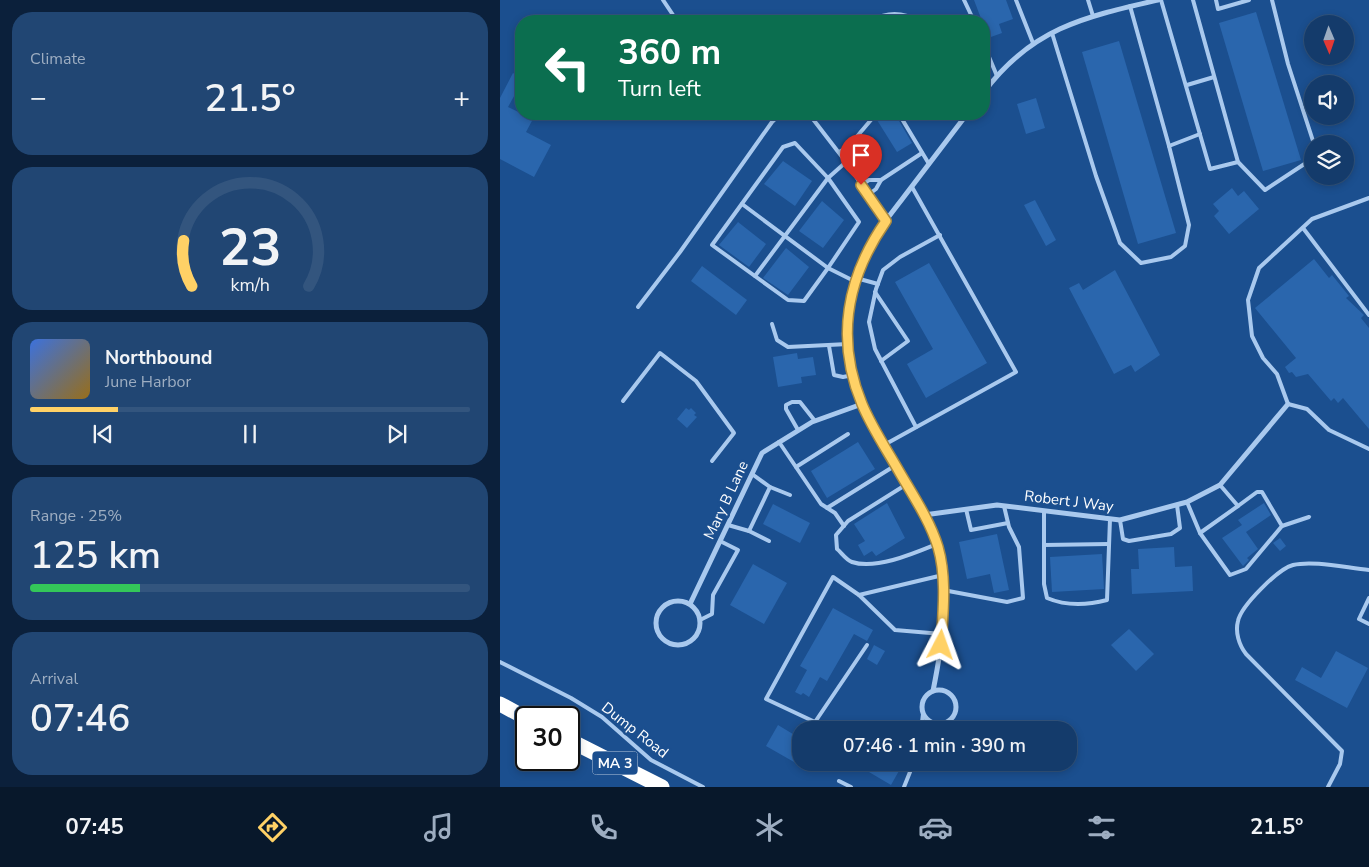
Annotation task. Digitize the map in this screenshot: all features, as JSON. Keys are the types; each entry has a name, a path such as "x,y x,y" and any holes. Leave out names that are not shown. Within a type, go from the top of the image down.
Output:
{"highway":[{"path":"500,704 515,712"},
{"name":"MA 3","path":"580,746 662,787"}],"street":[{"path":"990,85 1033,43 1051,32 1093,16 1160,0"},
{"path":"933,691 942,634 943,575 937,544 924,515 862,404 853,375 848,344 849,311 855,280 864,256 886,221 962,120"},
{"name":"Mary B Lane","path":"690,604 762,453 814,421 862,404"},
{"name":"Robert J Way","path":"924,515 1004,506 1120,520 1187,502 1220,484 1288,404"},
{"path":"677,601 690,604 696,610 700,620 699,632 695,638 682,646 667,643 657,632 656,618 663,606 677,601"},
{"path":"929,721 923,714 922,703 928,693 939,690 949,694 956,703 955,714 948,721"}],"lane":[{"path":"663,0 673,15"},
{"path":"964,0 971,15"},
{"path":"1016,0 1033,43"},
{"path":"1088,0 1093,16"},
{"path":"1160,0 1187,85 1210,169 1238,162"},
{"path":"1193,0 1238,162 1265,190 1304,164"},
{"path":"1216,0 1218,9 1249,0"},
{"path":"1272,0 1288,64 1311,135"},
{"path":"1051,32 1096,176 1120,243 1141,263 1171,257 1185,246 1189,225 1130,6"},
{"path":"885,15 904,15"},
{"path":"990,59 997,76"},
{"path":"1187,85 1214,77"},
{"path":"638,307 680,252 774,120"},
{"path":"815,120 886,221"},
{"path":"839,152 848,146 871,120"},
{"path":"903,120 929,164"},
{"path":"1169,146 1200,134"},
{"path":"795,143 828,178 859,222 804,301 788,300 712,245 742,204 782,147 795,143"},
{"path":"868,196 876,189 881,180 922,153"},
{"path":"755,276 784,234 828,178 846,162"},
{"path":"861,185 869,180 881,180"},
{"path":"884,445 1016,372 912,186"},
{"path":"1369,198 1312,219 1258,268 1248,300 1252,336 1263,358 1277,374 1288,404 1307,409 1330,430 1369,450"},
{"path":"742,204 828,268 855,280 878,284"},
{"path":"1303,228 1369,315"},
{"path":"916,427 875,349 869,322 875,292 883,270 900,257 940,235"},
{"path":"875,292 908,341 881,361"},
{"path":"772,324 777,340 788,347 848,344"},
{"path":"829,346 834,375 843,377 853,375"},
{"path":"623,401 660,353 696,380 734,433 712,461"},
{"path":"798,430 786,409 786,405 792,402 800,402 814,421"},
{"path":"796,467 848,434"},
{"path":"779,442 821,504 835,513 844,526"},
{"path":"827,508 896,465"},
{"path":"752,474 770,487 790,495"},
{"path":"907,484 848,521 836,535 836,548 851,562 872,563 905,556 937,544"},
{"path":"1220,484 1238,506"},
{"path":"748,531 770,487"},
{"path":"1200,533 1257,492 1262,492 1282,526"},
{"path":"1187,502 1200,533 1230,576 1246,569 1282,526 1309,517"},
{"path":"1120,520 1123,539 1129,541 1171,534 1180,528 1177,505"},
{"path":"943,590 1007,602 1023,598 1019,547 1008,523 1004,506"},
{"path":"966,509 970,530 1008,523"},
{"path":"1044,511 1044,584 1047,598 1058,603 1093,604 1107,600 1110,519"},
{"path":"728,525 748,531 769,541"},
{"path":"700,620 712,614 713,596 738,550 720,541"},
{"path":"1044,544 1109,544"},
{"path":"1328,787 1340,764 1342,751 1246,654 1239,640 1238,621 1242,610 1275,576 1289,566 1314,564 1369,570"},
{"path":"859,595 943,575"},
{"path":"867,645 815,722 766,699 833,577 859,595 895,630 942,634"},
{"path":"1369,598 1359,619 1369,624"},
{"name":"Dump Road","path":"500,662 571,698 602,717 651,760 702,787"},
{"path":"922,721 923,714"},
{"path":"904,787 910,771"},
{"path":"839,781 851,787"}],"building":[{"path":"974,0 1006,0 1013,19 999,24 1002,33 990,37 990,15 980,15"},
{"path":"1256,12 1301,160 1263,171 1219,23"},
{"path":"1119,41 1176,233 1138,244 1082,52"},
{"path":"513,73 515,74 515,94 508,107 515,110 515,120 532,120 526,132 551,145 534,177 500,159 500,98"},
{"path":"1036,98 1045,128 1026,134 1017,104"},
{"path":"877,120 899,120 912,143 897,152"},
{"path":"783,161 812,181 795,206 764,184"},
{"path":"1232,188 1238,196 1244,191 1259,209 1229,234 1214,216 1219,211 1213,204"},
{"path":"1035,200 1056,240 1046,246 1024,205"},
{"path":"822,201 844,220 823,248 799,231"},
{"path":"738,222 766,244 749,267 719,245"},
{"path":"786,248 809,267 788,295 763,278"},
{"path":"1314,259 1329,278 1332,275 1349,296 1346,298 1364,315 1361,318 1369,328 1369,429 1343,398 1338,403 1334,398 1331,401 1308,374 1296,377 1292,372 1289,373 1285,367 1296,358 1255,308"},
{"path":"929,263 987,363 926,398 907,364 933,349 895,282"},
{"path":"702,266 747,300 736,315 691,281"},
{"path":"1115,270 1160,355 1135,372 1131,365 1114,374 1069,288 1079,283 1083,290"},
{"path":"797,353 798,359 813,357 816,375 801,377 802,383 778,387 773,357"},
{"path":"686,408 689,410 691,408 697,417 687,428 677,419"},
{"path":"858,442 875,469 827,498 811,471"},
{"path":"887,503 905,538 876,556 872,551 864,556 858,545 865,541 854,524"},
{"path":"1264,503 1271,515 1246,532 1258,549 1247,558 1249,560 1243,566 1222,538 1242,525 1238,520"},
{"path":"773,504 810,523 800,543 763,524"},
{"path":"997,534 1009,590 994,593 990,574 967,579 959,542"},
{"path":"1280,538 1286,546 1280,551 1273,543"},
{"path":"1174,547 1175,567 1192,566 1193,591 1132,594 1131,569 1139,569 1138,549"},
{"path":"1102,554 1104,589 1052,592 1050,557"},
{"path":"753,564 787,583 764,624 730,605"},
{"path":"833,608 873,630 867,641 854,634 827,681 820,677 809,697 803,693 801,695 795,692 807,670 800,666"},
{"path":"1129,629 1154,654 1136,671 1111,645"},
{"path":"874,645 885,651 877,665 867,659"},
{"path":"1336,651 1368,668 1347,708 1295,680 1302,667 1321,678"},
{"path":"778,725 792,734 792,761 766,746"},
{"path":"867,771 899,771 891,785"}],"route":[{"path":"861,185 886,221 864,256 854,281 850,300 848,331 850,365 856,388 869,420 924,515 938,546 943,580 941,645"}]}
